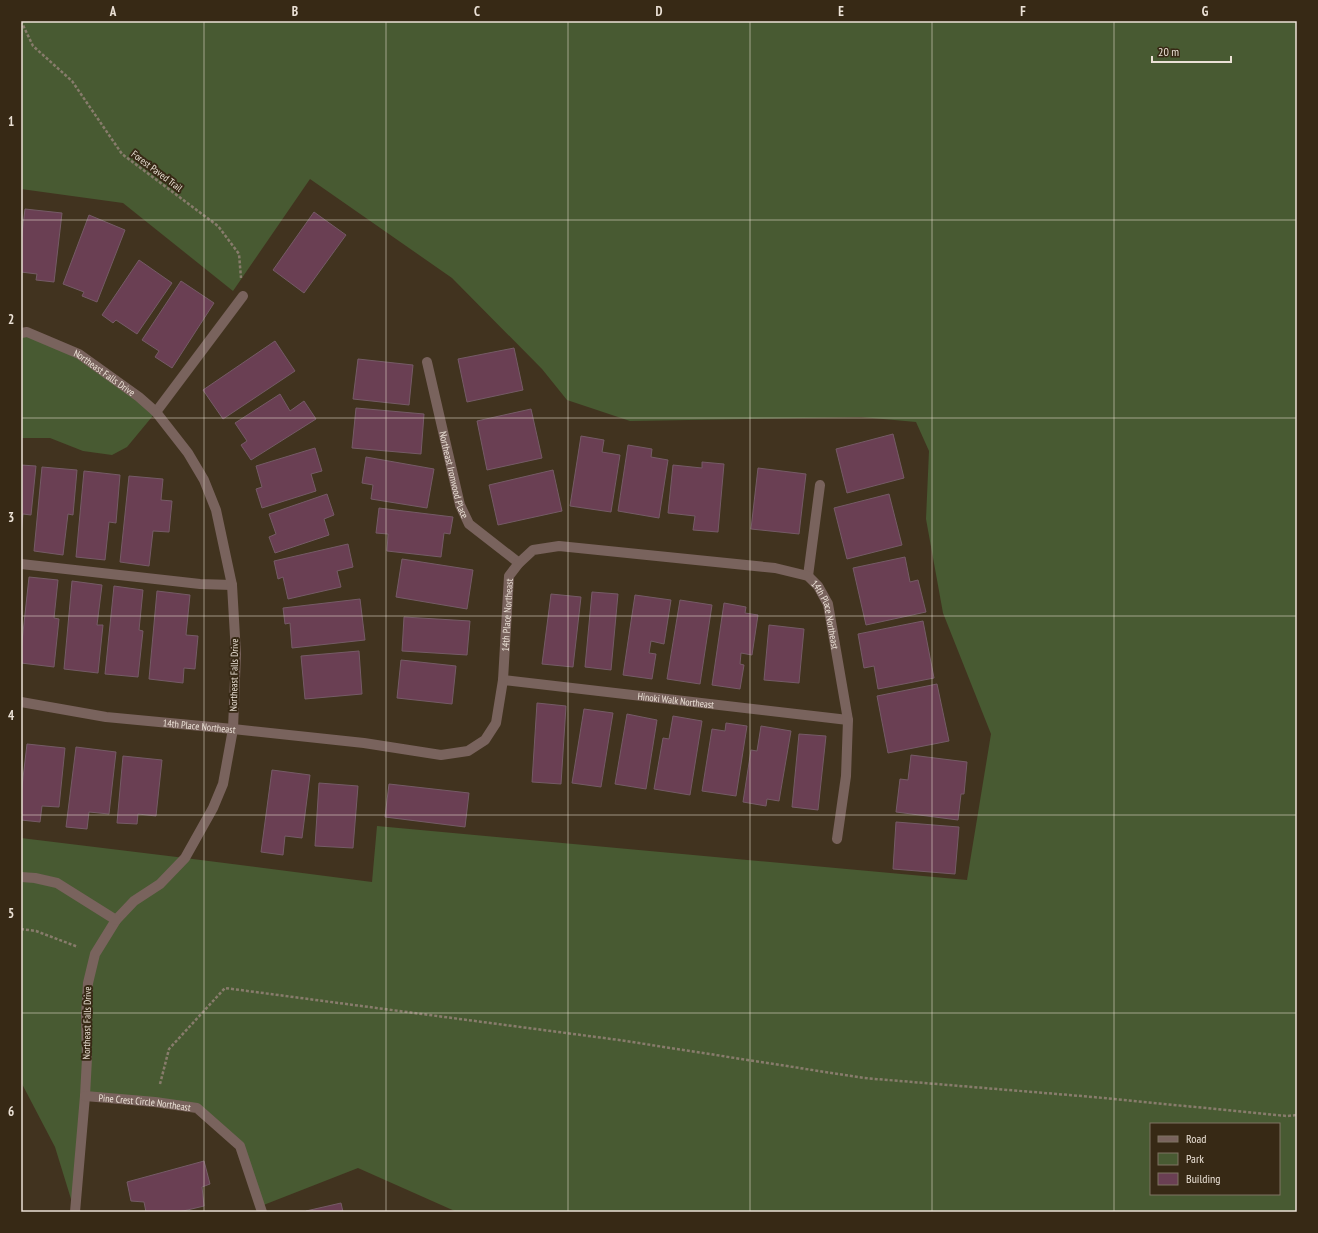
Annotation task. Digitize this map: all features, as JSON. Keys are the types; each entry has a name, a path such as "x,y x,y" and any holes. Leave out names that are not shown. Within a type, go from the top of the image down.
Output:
{"street":[{"path":"156,412 243,296"},
{"name":"Northeast Falls Drive","path":"21,333 27,332 79,354 139,397 156,412 188,453 204,480 216,510 232,585 236,654 233,729 223,784 213,808 185,858 160,884 134,901 116,920 95,954 88,983 85,1096 75,1212"},
{"name":"Northeast Ironwood Place","path":"427,362 460,505 469,524 519,563"},
{"path":"808,576 820,485"},
{"name":"14th Place Northeast","path":"21,702 106,717 364,743 441,755 468,751 485,740 496,723 503,680 509,576 519,563 533,550 559,546 775,568 808,576 818,586 828,604 848,720 846,776 837,840"},
{"path":"21,564 200,584 232,585"},
{"name":"Hinoki Walk Northeast","path":"503,680 848,720"},
{"path":"21,877 35,878 57,883 116,920"},
{"name":"Pine Crest Circle Northeast","path":"85,1096 155,1102 197,1108 240,1146 262,1212"}],"path":[{"name":"Forest Paved Trail","path":"21,21 32,46 72,81 122,154 218,226 239,254 243,296"},
{"path":"21,929 36,931 68,942 95,954"},
{"path":"155,1102 169,1049 225,988 619,1040 864,1078 1297,1116"}],"green space":[{"path":"21,21 1297,21 1297,1212 457,1212 358,1168 261,1206 240,1146 197,1108 85,1096 75,1212 55,1147 21,1082 21,838 372,882 377,826 967,880 991,734 943,613 926,519 929,451 916,422 861,417 630,421 567,400 542,369 452,278 310,179 233,291 123,203 21,189"},
{"path":"21,333 79,354 156,412 127,447 112,455 83,451 50,438 21,438"}],"building":[{"path":"25,209 62,213 54,282 36,280 37,274 21,272 21,241"},
{"path":"314,212 346,235 304,293 273,270"},
{"path":"89,215 125,230 97,302 82,296 84,292 63,284"},
{"path":"139,260 172,283 137,334 116,320 113,323 102,315"},
{"path":"181,281 214,303 172,368 155,357 159,351 142,340"},
{"path":"275,341 295,371 223,419 203,390"},
{"path":"514,348 523,390 467,402 458,359"},
{"path":"358,359 413,365 409,405 353,399"},
{"path":"280,394 290,411 304,401 316,419 251,460 241,445 247,441 235,423"},
{"path":"356,408 424,414 421,454 352,448"},
{"path":"531,409 542,458 487,470 477,421"},
{"path":"893,434 904,478 847,493 836,449"},
{"path":"581,436 604,440 602,452 620,455 611,512 570,506"},
{"path":"628,445 652,449 651,457 668,460 659,518 618,511"},
{"path":"315,448 322,471 311,474 316,491 262,508 256,489 262,487 256,466"},
{"path":"366,457 434,469 427,508 371,499 373,485 362,483"},
{"path":"702,462 724,464 718,532 693,530 695,516 668,513 673,465 702,468"},
{"path":"21,465 36,466 31,515 23,514 21,535"},
{"path":"42,467 77,470 73,515 68,514 63,555 34,551"},
{"path":"758,468 806,474 799,534 751,529"},
{"path":"553,470 562,511 498,525 489,485"},
{"path":"84,471 120,475 116,523 109,522 105,560 76,557"},
{"path":"129,476 163,479 161,500 172,501 169,532 153,531 149,566 120,562"},
{"path":"327,494 334,515 324,519 329,535 275,553 269,537 276,534 269,514"},
{"path":"889,494 902,545 847,559 834,508"},
{"path":"379,508 453,517 450,534 444,533 441,557 387,551 388,534 376,533"},
{"path":"348,544 353,567 337,571 341,587 288,599 283,577 278,579 274,561"},
{"path":"905,557 910,582 918,580 926,612 866,625 853,568"},
{"path":"402,559 473,570 467,609 396,597"},
{"path":"29,577 58,580 54,618 59,619 54,667 21,663"},
{"path":"72,581 102,585 97,625 103,625 98,673 64,669"},
{"path":"114,586 143,590 139,630 143,631 138,677 105,674"},
{"path":"157,591 190,595 186,635 198,636 195,669 184,668 183,683 149,679"},
{"path":"592,592 618,594 611,670 585,667"},
{"path":"551,594 581,597 573,667 542,664"},
{"path":"635,595 671,600 664,644 651,641 649,653 656,654 652,679 623,675"},
{"path":"360,599 365,640 292,648 290,623 285,624 283,608"},
{"path":"680,600 712,605 700,684 667,679"},
{"path":"724,603 746,607 745,613 758,615 752,655 741,653 740,664 744,665 740,689 712,685"},
{"path":"404,617 470,621 467,655 402,651"},
{"path":"923,621 934,678 878,689 874,666 864,668 858,634"},
{"path":"769,625 804,629 799,683 764,680"},
{"path":"359,651 362,694 305,699 301,656"},
{"path":"401,660 456,666 452,704 397,698"},
{"path":"937,684 949,741 888,753 877,696"},
{"path":"537,703 566,706 561,784 532,782"},
{"path":"584,709 613,713 601,787 572,783"},
{"path":"627,714 657,720 646,789 615,784"},
{"path":"673,716 702,721 690,795 654,789 663,738 669,739"},
{"path":"726,723 747,726 736,796 702,791 712,729 725,731"},
{"path":"761,726 791,731 779,801 767,799 766,806 743,802 751,750 757,751"},
{"path":"799,734 826,736 818,810 792,807"},
{"path":"27,744 65,748 59,807 42,806 40,822 21,820 21,795"},
{"path":"76,747 116,752 109,814 89,812 87,829 66,827"},
{"path":"911,755 967,762 964,794 961,794 958,820 896,812 900,779 908,780"},
{"path":"123,756 162,760 156,816 138,814 137,824 117,823"},
{"path":"272,770 310,775 302,838 285,836 283,855 261,852"},
{"path":"319,783 358,786 353,848 315,846"},
{"path":"389,784 469,793 465,827 385,817"},
{"path":"896,822 959,827 955,874 893,869"},
{"path":"204,1161 210,1184 202,1187 204,1206 179,1212 146,1212 144,1202 131,1201 127,1182"},
{"path":"341,1203 343,1212 306,1212 306,1211"}]}
